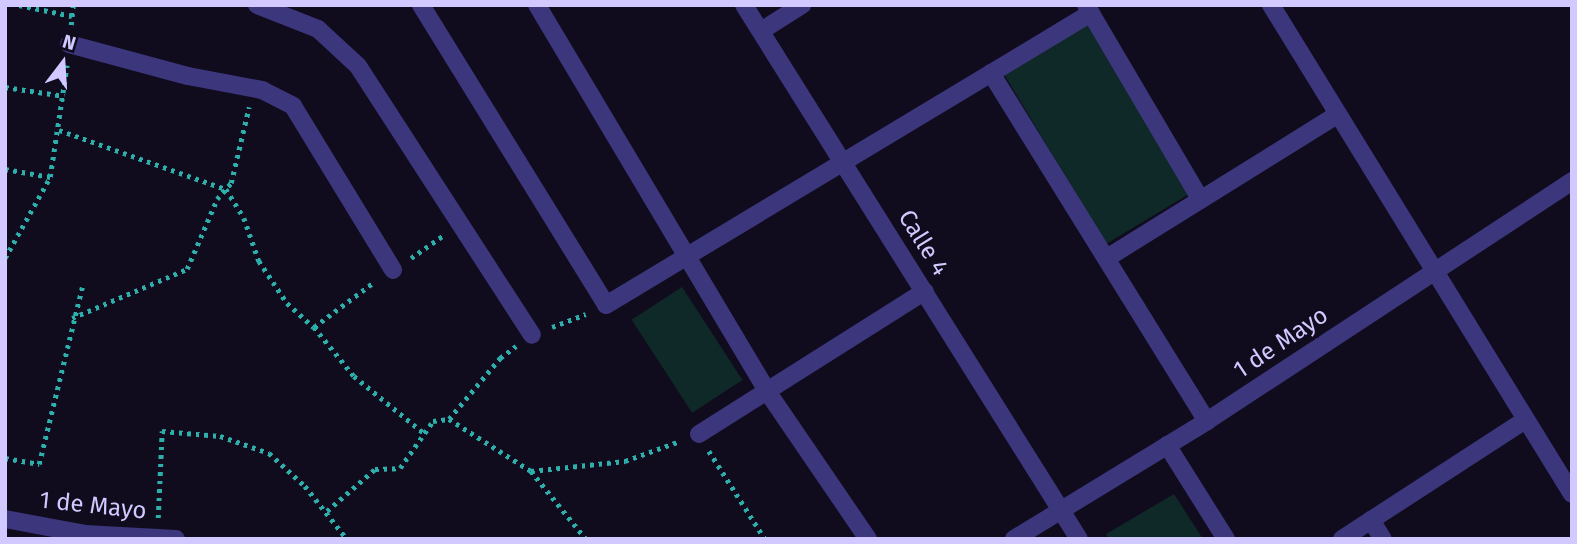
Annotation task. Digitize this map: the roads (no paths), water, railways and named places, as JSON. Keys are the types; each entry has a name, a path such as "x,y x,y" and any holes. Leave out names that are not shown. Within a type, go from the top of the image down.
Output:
{"street":[{"path":"257,5 318,29 358,66 532,335"},
{"path":"421,5 607,305 688,259 991,73 1089,9 1201,200"},
{"path":"537,5 767,391 869,539"},
{"name":"Calle 4","path":"744,5 1079,539"},
{"path":"761,32 802,5"},
{"path":"1271,5 1524,421 1572,494"},
{"path":"69,44 254,89 293,106 393,270"},
{"path":"991,73 1207,421"},
{"path":"1107,258 1338,114"},
{"name":"1 de Mayo","path":"1014,539 1059,507 1207,421 1434,271 1569,188"},
{"path":"699,434 925,291"},
{"path":"1342,539 1524,421"},
{"path":"1167,445 1226,539"},
{"name":"1 de Mayo","path":"5,519 85,534 176,539"},
{"path":"1371,520 1383,539"}]}
